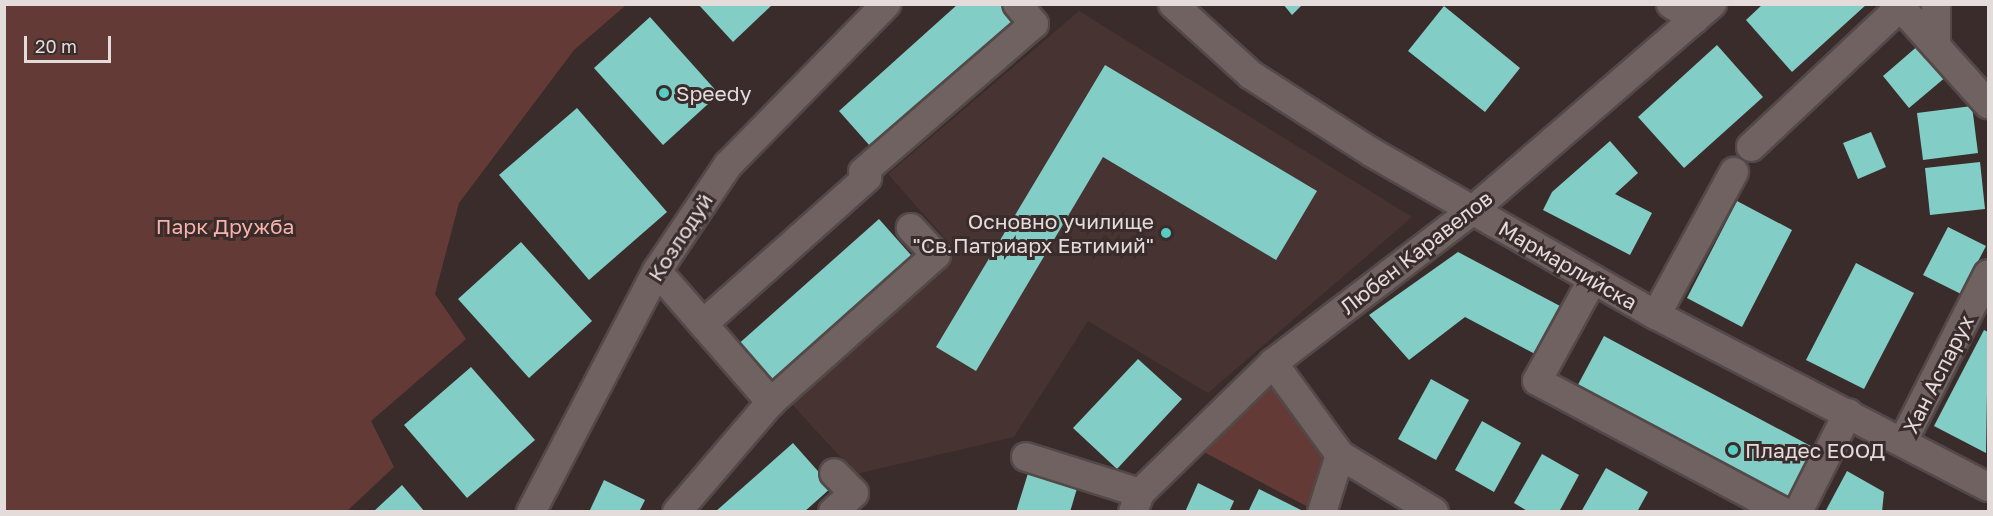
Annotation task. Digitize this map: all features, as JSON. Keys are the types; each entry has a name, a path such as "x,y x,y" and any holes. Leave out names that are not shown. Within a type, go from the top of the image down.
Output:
{"street":[{"name":"Козлодуй","path":"531,512 657,270 728,165 886,4"},
{"path":"703,324 1034,24 1017,4"},
{"name":"Мармарлийска","path":"1173,4 1251,75 1472,211 1656,315 1989,487"},
{"path":"1671,4 1704,12"},
{"path":"1936,4 1936,46"},
{"path":"1751,147 1899,6 1989,104"},
{"name":"Любен Каравелов","path":"1137,502 1273,363 1472,211 1704,12"},
{"path":"1656,315 1734,172"},
{"path":"677,512 771,402 936,255 911,228"},
{"path":"657,270 771,402"},
{"name":"Хан Аспарух","path":"1903,441 1989,274"},
{"path":"1593,279 1537,381 1783,512"},
{"path":"1273,363 1340,455 1434,512"},
{"path":"1798,512 1848,413"},
{"path":"1322,512 1340,455"},
{"path":"1026,457 1137,502"},
{"path":"833,512 854,493 834,473"}],"shaded area":[{"name":"Основно училище \"Св.Патриарх Евтимий\"","path":"1079,11 1412,217 1208,393 1088,321 1014,437 856,474 788,400 954,249 888,174"}],"green space":[{"name":"Парк Дружба","path":"4,5 626,5 574,50 459,203 435,294 466,339 371,421 394,467 346,512 5,511"},
{"path":"1272,376 1330,455 1312,509 1200,450"}],"building":[{"path":"698,4 773,4 733,42"},
{"path":"958,4 1003,4 1022,27 878,155 839,111"},
{"path":"1283,4 1303,4 1292,15"},
{"path":"1763,4 1867,4 1792,72 1746,20"},
{"path":"1444,6 1520,68 1485,112 1408,51"},
{"path":"650,17 719,94 663,145 594,68"},
{"path":"1920,44 1947,76 1909,108 1883,76"},
{"path":"1717,45 1763,97 1684,168 1638,117"},
{"path":"1105,65 1317,191 1276,260 1103,157 976,371 936,347"},
{"path":"1972,106 1978,153 1923,160 1917,113"},
{"path":"577,108 667,212 589,280 499,175"},
{"path":"1871,132 1886,167 1858,179 1843,143"},
{"path":"1610,141 1638,173 1615,194 1652,213 1630,255 1543,210 1552,192"},
{"path":"1980,162 1985,209 1930,215 1925,168"},
{"path":"1737,201 1792,230 1742,327 1687,298"},
{"path":"879,219 918,263 774,392 735,347"},
{"path":"1948,227 1986,246 1961,294 1923,275"},
{"path":"521,242 592,321 529,378 458,299"},
{"path":"1458,252 1562,307 1537,355 1465,317 1409,360 1369,315"},
{"path":"1856,263 1914,293 1864,389 1806,360"},
{"path":"1984,330 1988,332 1986,453 1934,426"},
{"path":"1604,336 1822,452 1790,510 1573,394"},
{"path":"1138,359 1182,399 1117,469 1073,428"},
{"path":"471,367 535,440 467,498 404,425"},
{"path":"1431,379 1469,400 1436,460 1398,439"},
{"path":"1482,421 1521,443 1494,492 1455,470"},
{"path":"793,443 832,487 804,512 715,512"},
{"path":"1542,454 1579,475 1559,512 1529,512 1514,503"},
{"path":"1606,468 1648,492 1637,512 1581,512"},
{"path":"1029,470 1078,485 1070,512 1016,512"},
{"path":"1847,471 1884,492 1882,512 1825,512"},
{"path":"604,480 645,500 639,512 589,512"},
{"path":"1198,483 1234,501 1229,512 1185,512"},
{"path":"402,485 425,512 373,512"},
{"path":"1259,489 1305,512 1248,512"}],"place":[{"name":"Speedy","path":"664,93"},
{"name":"Основно училище \"Св.Патриарх Евтимий\"","path":"1166,233"},
{"name":"Пладес ЕООД","path":"1733,450"}]}
